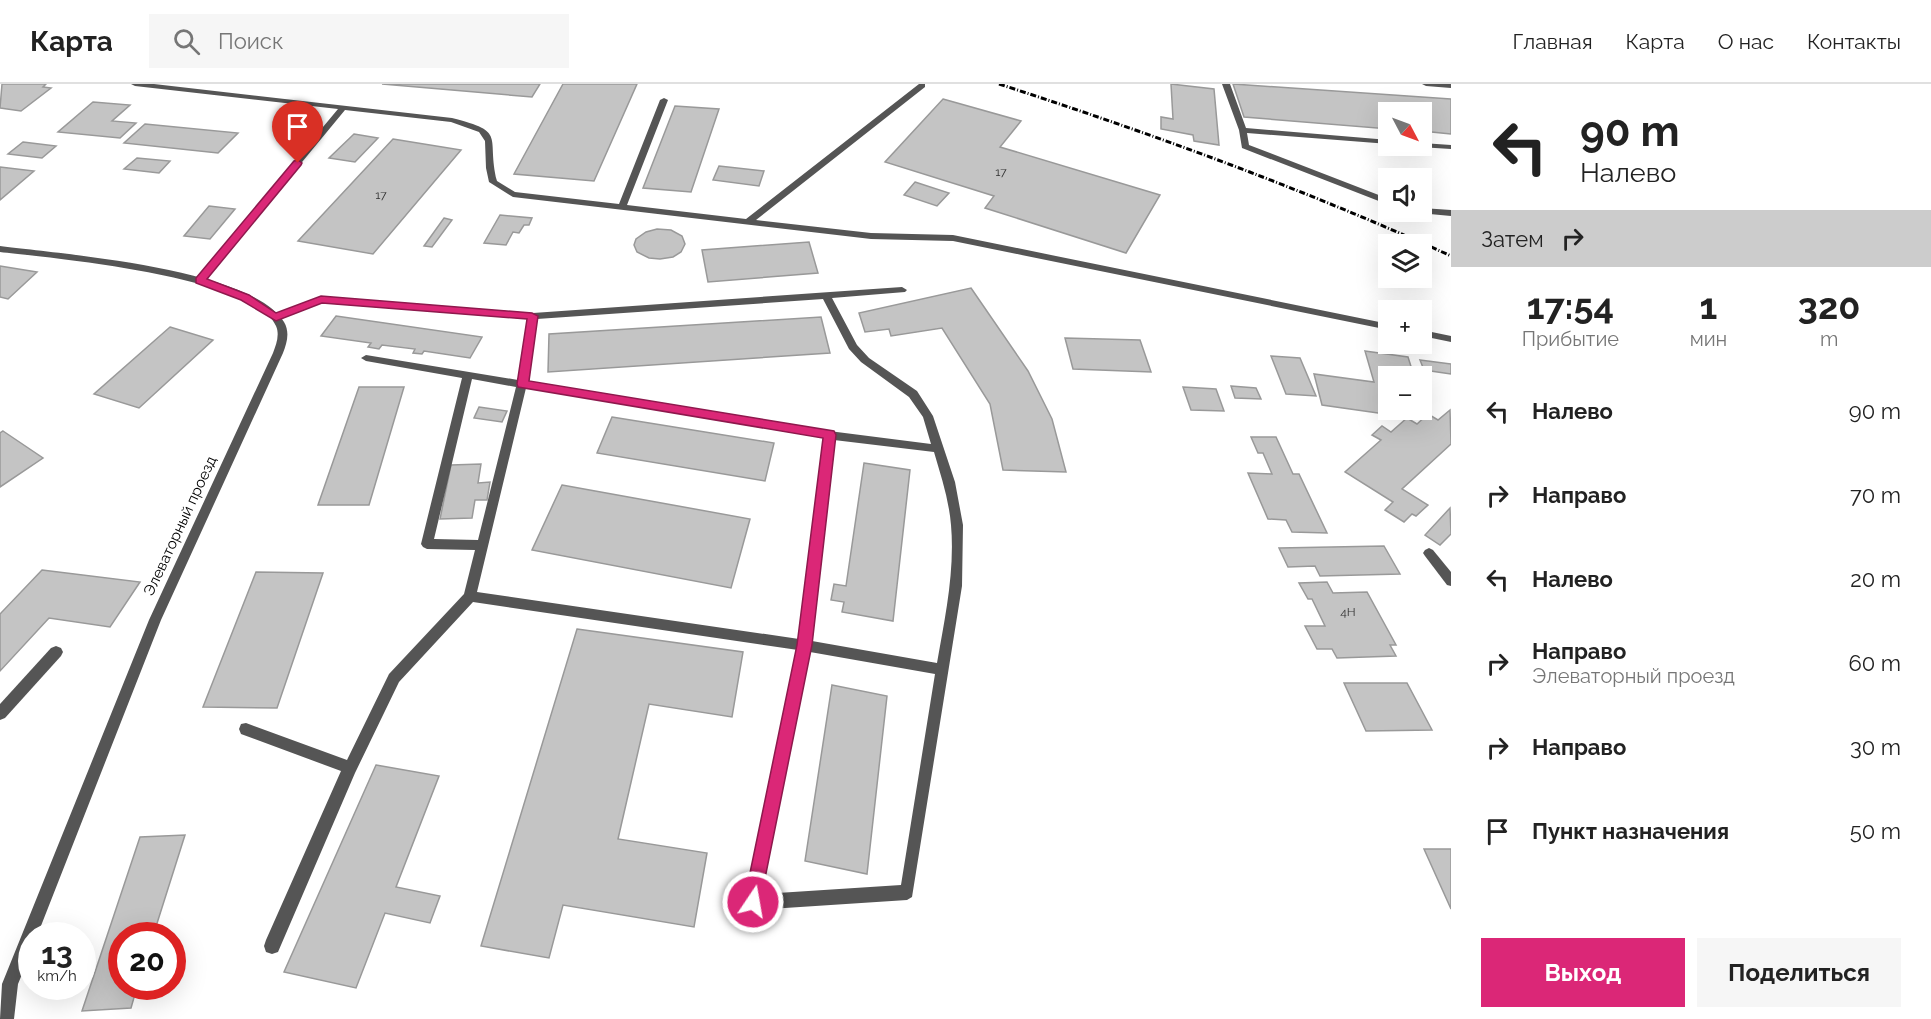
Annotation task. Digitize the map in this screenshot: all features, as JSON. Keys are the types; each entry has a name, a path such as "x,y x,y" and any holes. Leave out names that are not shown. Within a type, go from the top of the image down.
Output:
{"street":[{"path":"135,84 452,120 478,127 488,136 491,143 490,175 493,182 501,189 538,198 750,220 871,236 953,238 1378,325"},
{"path":"1226,84 1243,130 1245,146 1378,198"},
{"path":"1426,84 1451,86"},
{"path":"750,220 922,85"},
{"path":"622,206 664,100"},
{"path":"200,280 343,108"},
{"path":"1243,130 1378,141"},
{"path":"1432,146 1451,147"},
{"path":"1432,212 1451,213"},
{"path":"0,249 161,271 200,280 245,298 276,317 321,300 532,316 902,290"},
{"path":"827,297 853,347 865,360 913,394 928,416 949,482 957,525 956,586 907,892 753,902 805,645 829,435"},
{"path":"273,946 350,768 394,678 470,596 522,384 532,316"},
{"name":"Элеваторный проезд","path":"6,1019 10,984 155,620 278,353 283,333 276,317"},
{"path":"1432,335 1451,339"},
{"path":"366,358 829,435 939,449"},
{"path":"468,375 427,544 483,545"},
{"path":"1429,553 1451,581"},
{"path":"470,596 805,645 942,670"},
{"path":"0,714 56,652"},
{"path":"246,729 350,768"},
{"path":"0,1001 10,984"}],"building":[{"path":"2,84 46,84 43,87 51,88 21,111 0,108"},
{"path":"382,84 540,84 532,97"},
{"path":"563,84 637,84 594,181 514,174"},
{"path":"1171,84 1214,89 1219,145 1194,141 1193,135 1161,129 1161,117 1173,119"},
{"path":"1233,84 1451,99 1451,134 1432,132 1432,102 1378,102 1378,128 1244,117"},
{"path":"943,99 1021,121 1000,147 1160,195 1126,253 985,208 994,196 885,162"},
{"path":"93,102 130,105 112,121 136,123 120,138 58,132"},
{"path":"675,106 719,109 691,192 643,188"},
{"path":"145,124 238,133 218,153 124,143"},
{"path":"354,134 378,138 355,162 329,158"},
{"path":"393,139 461,150 373,254 298,241"},
{"path":"23,142 56,146 42,158 8,154"},
{"path":"137,158 170,161 159,173 124,169"},
{"path":"719,166 764,171 759,186 713,180"},
{"path":"0,167 34,171 0,200"},
{"path":"915,182 949,193 937,206 904,195"},
{"path":"209,206 235,209 210,239 184,236"},
{"path":"500,215 532,218 529,225 524,225 519,233 513,232 506,245 484,243"},
{"path":"444,218 452,220 432,247 424,246"},
{"path":"657,229 671,230 682,236 685,244 681,252 673,257 660,259 649,258 637,252 634,245 636,239 646,232"},
{"path":"809,242 818,273 708,282 702,250"},
{"path":"0,266 37,272 8,299 0,297"},
{"path":"971,288 1028,371 1052,419 1066,472 1003,470 990,404 942,328 891,336 889,329 865,332 859,313"},
{"path":"336,316 482,337 470,358 424,351 422,354 413,353 415,349 382,345 379,349 368,347 371,343 321,336"},
{"path":"821,317 830,353 548,372 549,334"},
{"path":"170,327 213,340 139,408 94,394"},
{"path":"1065,338 1140,340 1151,372 1073,369"},
{"path":"1365,351 1408,357 1411,366 1378,366 1378,413 1322,405 1314,374 1374,382"},
{"path":"1271,356 1300,358 1316,396 1286,394"},
{"path":"1420,360 1451,364 1451,374 1432,371 1432,366 1422,366"},
{"path":"1231,386 1256,388 1261,399 1235,398"},
{"path":"359,387 404,387 369,505 318,505"},
{"path":"1183,387 1216,389 1224,411 1191,410"},
{"path":"479,407 507,411 502,422 474,418"},
{"path":"1450,410 1451,444 1402,489 1428,505 1416,516 1412,514 1404,522 1385,510 1393,502 1345,472 1381,440 1372,435 1382,426 1391,432 1405,420 1417,424 1421,420 1432,420 1432,416 1438,420"},
{"path":"612,417 774,443 765,481 597,453"},
{"path":"3,431 43,458 0,487 0,433"},
{"path":"1251,437 1276,437 1293,474 1299,474 1327,533 1292,532 1286,520 1268,519 1248,473 1272,474 1263,453 1258,453"},
{"path":"864,463 910,470 893,621 842,612 844,602 831,600 834,584 846,586"},
{"path":"481,464 478,483 490,482 487,500 475,500 472,518 440,519 451,465"},
{"path":"562,485 750,519 731,588 532,550"},
{"path":"1450,508 1451,534 1440,545 1425,535"},
{"path":"1384,546 1400,574 1320,576 1315,566 1288,567 1279,548"},
{"path":"42,570 140,582 110,627 49,618 0,671 0,614"},
{"path":"256,572 323,573 277,708 203,707"},
{"path":"1327,582 1333,593 1367,592 1396,645 1390,645 1396,656 1337,658 1332,649 1317,649 1305,626 1325,626 1312,599 1308,599 1299,583"},
{"path":"577,629 743,652 732,717 649,704 618,839 707,853 694,927 563,905 549,958 481,946"},
{"path":"1344,683 1407,683 1432,730 1366,731"},
{"path":"832,685 887,696 867,874 805,861"},
{"path":"376,765 439,776 396,887 440,896 430,923 385,913 356,988 284,972"},
{"path":"185,835 157,922 112,922 140,837"},
{"path":"1424,849 1451,849 1451,909"},
{"path":"108,933 108,1000 133,1000 131,1008 82,1011 86,1000 96,1000 96,969"}],"railway":[{"path":"999,84 1284,185 1451,256"}],"route":[{"path":"298,163 200,280 260,305 276,317 321,300 532,316 522,384 829,435 805,645 753,902"}]}
